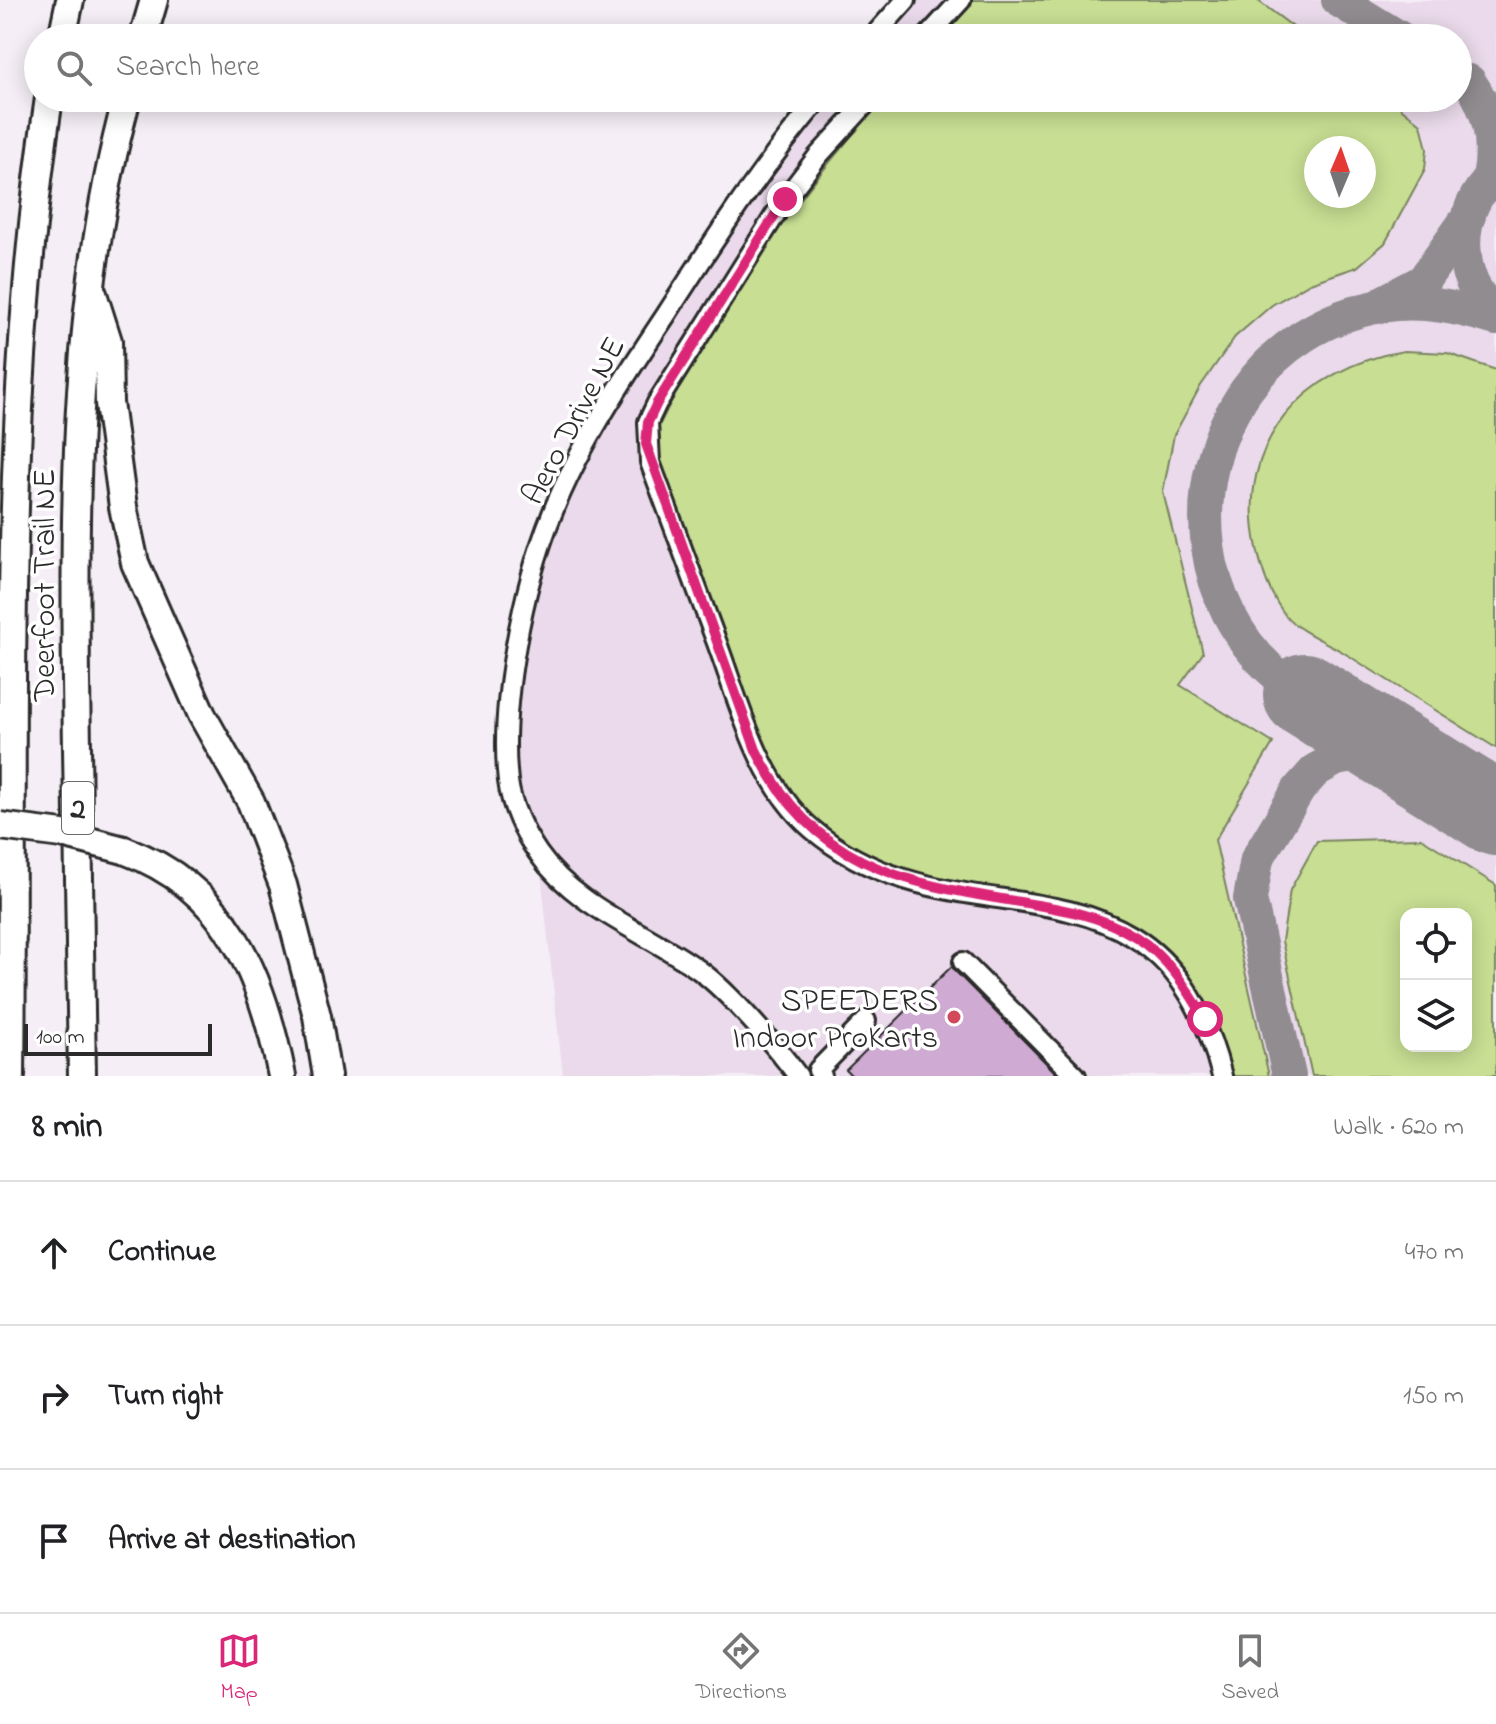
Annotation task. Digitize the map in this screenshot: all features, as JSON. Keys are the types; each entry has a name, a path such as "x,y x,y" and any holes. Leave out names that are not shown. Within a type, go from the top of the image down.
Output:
{"highway":[{"path":"65,24 70,0"},
{"path":"147,24 154,0"},
{"name":"Deerfoot Trail NE","path":"11,1076 5,518 8,394 31,196 46,112"},
{"name":"Deerfoot Trail NE","path":"82,1076 75,539 78,401 90,283 124,112"},
{"path":"90,283 108,341 111,418 135,563 202,715 251,802 283,885 317,1016 327,1076"},
{"path":"0,826 62,834 124,850 153,862 183,882 233,934 246,955 268,1011 278,1067"}],"street":[{"path":"885,24 906,0"},
{"path":"939,24 961,0"},
{"name":"Aero Drive NE","path":"798,1076 701,971 597,907 569,886 539,855 520,822 508,784 506,740 520,633 551,517 569,476 647,344 747,189 809,112"},
{"path":"858,112 818,156 785,199 648,422 650,462 756,750 791,807 840,849 900,876 962,893 1073,911 1107,922 1137,937 1163,958 1188,990 1205,1019 1222,1076"},
{"path":"963,962 1076,1076"},
{"path":"818,1074 866,1021"}],"shaded area":[{"path":"900,0 1496,0 1496,1076 563,1076 539,855 520,822 506,740 551,517 680,292 812,112 1472,112 1472,24 880,24"}],"green space":[{"path":"973,0 1257,0 1289,24 952,24"},
{"path":"873,112 1406,112 1421,124 1427,149 1425,169 1385,243 1357,267 1310,283 1272,305 1235,337 1200,387 1174,435 1163,492 1203,653 1180,685 1273,743 1215,840 1269,1076 1230,1076 1208,1007 1185,970 1157,943 1125,924 1089,910 934,880 871,858 814,823 796,805 767,759 745,706 657,457 657,430 731,298 789,215"},
{"path":"1404,351 1447,353 1496,370 1496,748 1296,626 1275,599 1259,557 1253,510 1256,475 1267,444 1284,416 1307,393 1336,374 1368,360"},
{"path":"1421,838 1496,885 1496,1076 1312,1076 1282,941 1290,890 1317,841"}],"building":[{"name":"SPEEDERS Indoor ProKarts","path":"952,966 1059,1076 852,1076 846,1070"}],"taxiway":[{"path":"1338,0 1377,24"},
{"path":"1472,86 1490,127 1492,152 1489,179"},
{"path":"1496,174 1482,188 1472,205 1464,244 1472,282 1482,299 1496,313"},
{"path":"1385,301 1423,281 1469,216"},
{"path":"1305,695 1258,657 1237,629 1215,581 1208,547 1206,505 1213,464 1226,426 1246,391 1272,361 1304,336 1341,317 1382,306 1426,304 1496,319"},
{"path":"1289,1076 1250,899 1257,859 1299,789 1316,770 1336,759 1363,754 1422,768"}],"runway":[{"path":"1305,695 1496,814"}],"place":[{"name":"SPEEDERS Indoor ProKarts","path":"954,1017"}],"route":[{"path":"785,199 657,403 648,422 646,444 756,750 791,807 840,849 870,865 931,886 1073,911 1107,922 1137,937 1163,958 1188,990 1205,1019"}]}
